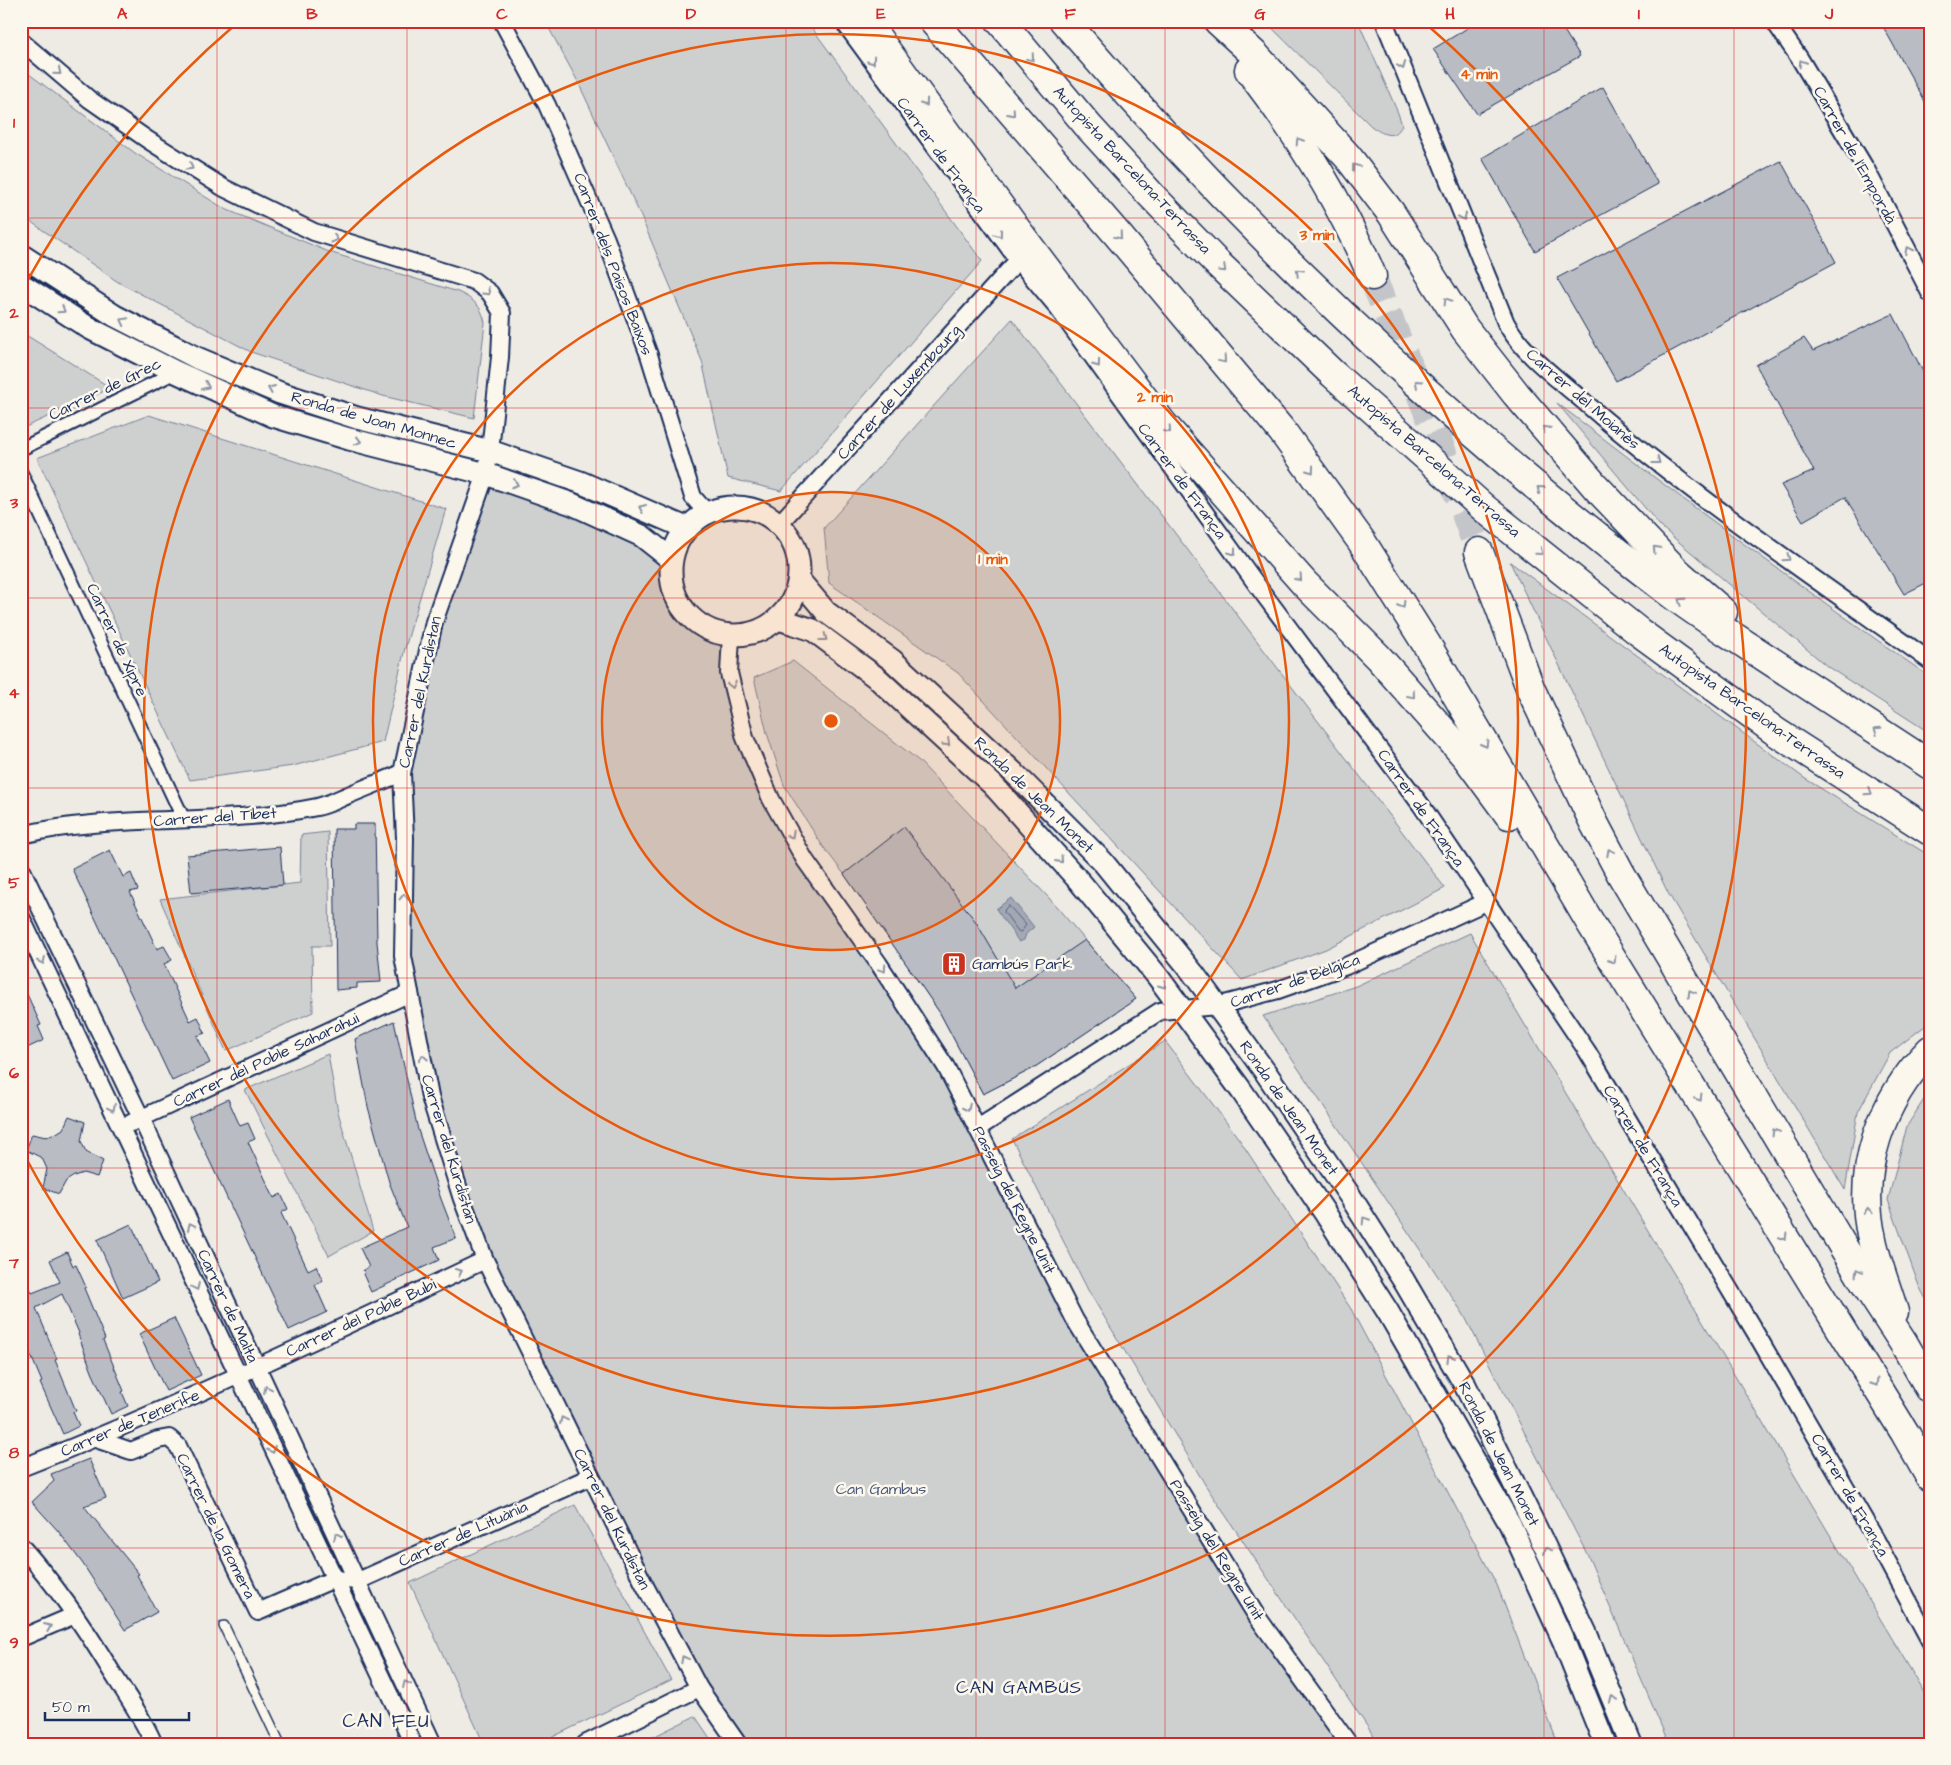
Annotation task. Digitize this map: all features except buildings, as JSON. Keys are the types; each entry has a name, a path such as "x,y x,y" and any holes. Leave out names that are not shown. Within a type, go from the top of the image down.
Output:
{"highway":[{"path":"865,21 1017,230 1163,424 1304,583 1378,657 1467,758 1588,919"},
{"path":"933,21 1117,234 1282,431 1362,542 1427,644 1588,919 1906,1433 1930,1477"},
{"name":"Autopista Barcelona-Terrassa","path":"1000,21 1089,127 1150,195 1333,374 1486,509 1638,632 1776,732 1930,831"},
{"path":"1064,21 1126,94 1244,218 1374,344 1508,464 1672,595 1930,765"},
{"path":"1207,21 1250,71 1321,175 1345,218 1372,276"},
{"path":"1218,21 1255,55 1348,157 1391,213 1465,330 1510,387 1595,486 1675,570 1809,686"},
{"path":"1479,552 1531,690 1598,832 1645,915 1869,1290 1904,1342 1930,1389"},
{"path":"1904,1342 1871,1237 1867,1182 1873,1145 1887,1109 1906,1079 1930,1050"}],"street":[{"name":"Carrer dels Països Baixos","path":"502,21 547,105 606,239 649,355 693,497 707,513"},
{"name":"Carrer de França","path":"843,21 1018,260 1054,303 1256,584 1421,805 1586,1051 1761,1342 1871,1531 1930,1641"},
{"name":"Carrer del Moianès","path":"1384,21 1506,323 1515,339 1529,354 1610,424 1724,514 1930,660"},
{"name":"Carrer de l'Empordà","path":"1774,21 1800,59 1867,170 1930,293"},
{"name":"Carrer del Kurdistan","path":"21,41 89,98 148,140 224,188 314,232 474,282 490,293 502,313 500,357 486,474 434,622 402,773 405,838 403,956 430,1097 462,1200 485,1260 643,1582 700,1688 738,1744"},
{"name":"Ronda de Joan Monnec","path":"21,256 115,316 197,358 280,393 357,418 490,451 580,482 686,528"},
{"name":"Carrer de Luxembourg","path":"779,524 1018,260"},
{"name":"Ronda de Joan Monnec","path":"21,284 90,328 176,372 273,416 349,439 486,474 572,504 642,536 671,560"},
{"name":"Carrer de Grec","path":"21,449 176,372"},
{"name":"Carrer de Xipre","path":"21,473 184,820"},
{"path":"725,507 745,507 763,513 779,524 792,540 799,560 799,580 792,602 779,619 757,633 731,636 707,630 690,619 676,601 670,583 671,560 676,543 686,528 707,513 725,507"},
{"name":"Ronda de Jean Monet","path":"799,580 826,612 892,660 1000,760 1103,862 1193,973 1266,1073 1350,1196 1414,1297 1465,1385 1586,1634 1631,1744"},
{"name":"Ronda de Jean Monet","path":"779,619 813,630 877,678 993,785 1080,882 1158,977 1241,1090 1319,1205 1393,1320 1510,1524 1564,1642 1605,1744"},
{"name":"Passeig del Regne Unit","path":"731,636 729,673 745,738 771,799 805,860 880,964 946,1067 1075,1320 1256,1615 1349,1744"},
{"name":"Carrer del Tibet","path":"21,835 42,830 108,823 268,815 320,806 402,773"},
{"name":"Carrer de Malta","path":"21,868 141,1118 433,1744"},
{"name":"Carrer de Bèlgica","path":"978,1128 1160,1011 1217,1006 1278,990 1346,966 1486,902"},
{"name":"Carrer de Malta","path":"21,917 413,1744"},
{"name":"Carrer del Poble Saharahui","path":"121,1127 410,993"},
{"name":"Carrer del Poble Bubi","path":"238,1376 485,1260"},
{"name":"Carrer de Tenerife","path":"21,1468 96,1439 238,1376"},
{"name":"Carrer de la Gomera","path":"96,1439 131,1451 158,1440 169,1438 178,1446 258,1612 334,1579"},
{"name":"Carrer de Lituània","path":"334,1579 358,1581 590,1477"},
{"path":"21,1546 48,1576 75,1615 146,1726 154,1744"},
{"path":"21,1638 75,1615"},
{"path":"584,1744 700,1688"}],"lane":[{"path":"224,1626 280,1744"}],"green space":[{"path":"545,21 807,21 982,261 781,491 728,478 702,361 639,212 577,80"},
{"path":"1265,21 1358,21 1398,113 1402,125 1399,130 1396,133 1388,134 1371,126"},
{"path":"21,68 135,153 225,209 329,252 458,292 472,300 482,312 485,323 474,418 383,396 251,352 118,282 21,215"},
{"path":"1012,319 1445,888 1326,949 1242,980 958,673 829,583 824,528"},
{"path":"21,332 111,388 21,429"},
{"path":"1557,403 1742,542 1930,677 1930,733 1828,667 1661,527"},
{"path":"149,415 446,509 405,648 383,742 293,766 190,780 37,458"},
{"name":"Can Gambus","path":"486,474 671,559 670,583 676,601 690,619 707,630 731,636 729,673 771,799 921,1027 1075,1320 1349,1744 738,1744 699,1688 462,1199 410,993 402,773 434,622"},
{"path":"1510,562 1804,778 1930,856 1930,1022 1890,1053 1858,1112 1845,1190 1668,893"},
{"path":"793,661 919,761 1049,898 1136,999 1032,1069 983,1094 940,1013 822,845 784,785 767,733 754,678"},
{"path":"328,832 330,946 312,946 313,1012 226,1051 160,899 300,883 301,835"},
{"path":"1470,933 1930,1702 1930,1744 1669,1744 1588,1556 1464,1315 1263,1016 1356,986"},
{"path":"1165,1041 1239,1139 1351,1309 1497,1585 1558,1744 1379,1744 1206,1486 1088,1290 1012,1139"},
{"path":"328,1054 338,1112 373,1231 329,1256 245,1090"},
{"path":"1930,1090 1930,1307 1919,1286 1888,1200 1907,1126"},
{"path":"575,1505 671,1680 538,1744 484,1744 410,1583"},
{"path":"695,1716 714,1744 639,1744"}],"water":[{"path":"1011,898 1034,927 1026,934 1024,940 1019,942 996,909"}],"tunnel":[{"path":"1372,276 1432,423 1479,552"}],"place":[{"name":"Gambús Park","path":"954,964"}],"district":[{"name":"CAN GAMBÚS","path":"1019,1687"},
{"name":"CAN FEU","path":"386,1721"}]}
